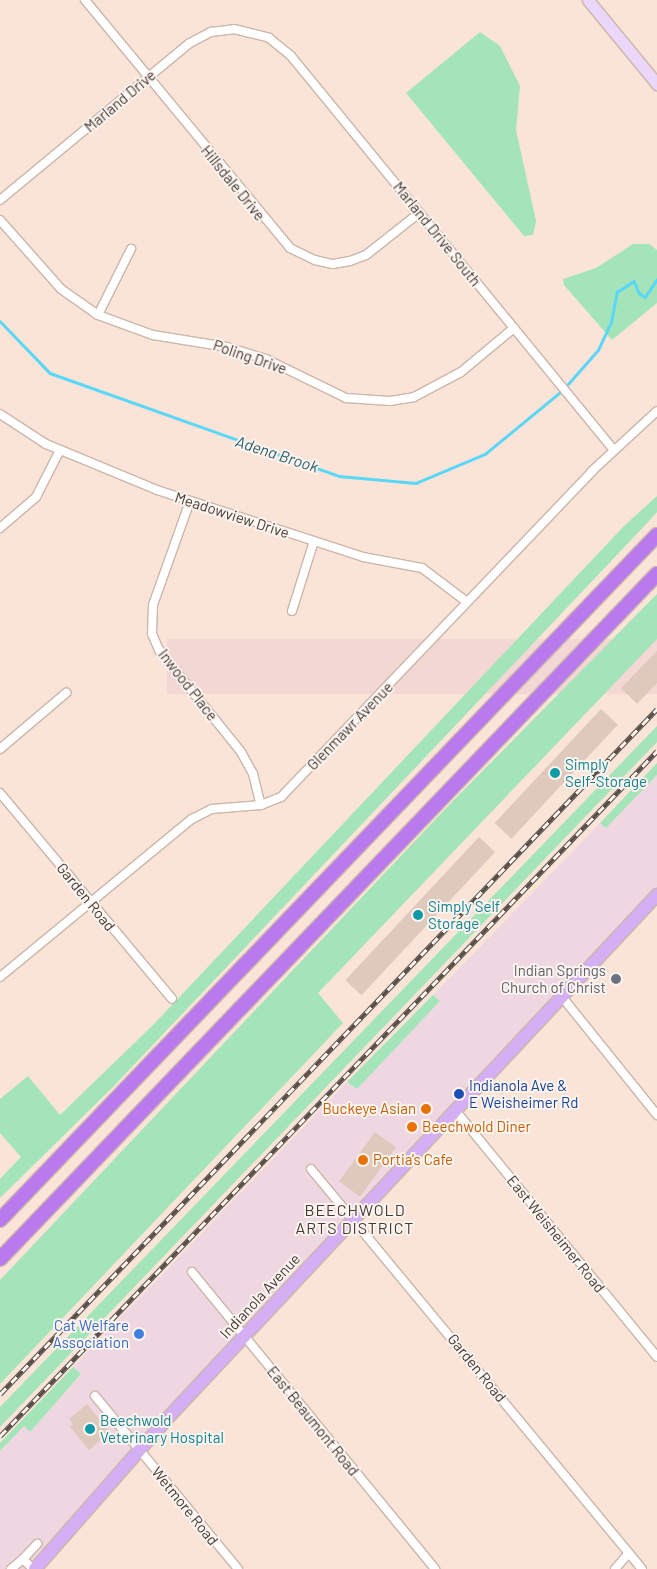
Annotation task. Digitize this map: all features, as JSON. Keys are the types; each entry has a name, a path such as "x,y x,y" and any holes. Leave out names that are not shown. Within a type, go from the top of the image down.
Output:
{"highway":[{"path":"606,586 657,524"},
{"path":"0,1220 606,586 657,535"},
{"path":"0,1259 655,577"}],"main road":[{"path":"588,0 657,84"},
{"name":"Indianola Avenue","path":"39,1567 139,1450 455,1110 563,998 657,895"}],"street":[{"name":"Hillsdale Drive","path":"85,0 278,239 303,256 333,264 366,255 418,213"},
{"name":"Marland Drive","path":"0,200 190,43 211,32 252,31"},
{"name":"Marland Drive South","path":"252,31 269,38 291,56 613,449"},
{"name":"Poling Drive","path":"0,220 61,289 98,315 137,331 227,347 266,359 346,398 364,402 414,397 438,387 514,328"},
{"path":"98,315 132,249"},
{"name":"Glenmawr Avenue","path":"0,977 192,819 212,809 261,804 281,797 613,449 657,411"},
{"name":"Meadowview Drive","path":"0,414 60,450 190,501 363,557 422,568 467,602"},
{"path":"0,528 36,497 60,450"},
{"name":"Inwood Place","path":"190,501 153,605 152,634 158,650 241,752 253,774 261,804"},
{"path":"292,611 314,542"},
{"path":"0,749 66,693"},
{"name":"Garden Road","path":"0,793 172,1000"},
{"path":"563,998 657,1115"},
{"name":"East Weisheimer Road","path":"455,1110 657,1357"},
{"name":"Garden Road","path":"311,1169 355,1219 642,1569"},
{"name":"East Beaumont Road","path":"192,1272 435,1569"},
{"name":"Wetmore Road","path":"95,1396 238,1569"},
{"path":"11,1569 37,1544"},
{"path":"614,1569 629,1553"},
{"path":"23,1559 39,1567"}],"shaded area":[{"path":"167,639 657,639 657,694 167,694"},
{"path":"657,775 657,894 38,1569 0,1569 0,1451 24,1426 30,1432 81,1375 73,1367 347,1082 357,1088 440,1001 433,995 600,823 606,828"}],"green space":[{"path":"480,32 500,46 520,86 516,130 536,221 533,235 524,236 406,93"},
{"path":"633,244 649,244 657,250 657,303 612,340 564,285 563,279 596,268"},
{"path":"657,496 657,512 649,521 113,1087 0,1198 0,1179 21,1157 0,1133 0,1099 28,1076 60,1115 154,1024 624,526"},
{"path":"657,594 657,639 318,993 343,1023 0,1384 0,1280 450,804"},
{"path":"657,726 657,742 0,1427 0,1407"},
{"path":"657,763 657,775 606,828 600,823"},
{"path":"433,995 440,1001 357,1089 347,1082"},
{"path":"73,1367 81,1374 30,1432 24,1426 0,1451 0,1443"}],"building":[{"path":"657,651 657,683 637,704 621,688"},
{"name":"Simply Self-Storage","path":"601,709 618,725 511,839 495,823"},
{"name":"Simply Self Storage","path":"479,837 495,852 361,995 345,980"},
{"name":"Portia's Cafe","path":"375,1132 396,1147 360,1197 339,1181"},
{"name":"Beechwold Veterinary Hospital","path":"87,1404 110,1432 89,1450 70,1427 73,1424 69,1419"}],"waterway":[{"name":"Adena Brook","path":"568,384 598,350 611,322 617,292 634,281 639,293 645,297 657,279"},
{"name":"Adena Brook","path":"0,321 50,373 339,476 416,483 485,454 559,393"}],"railway":[{"path":"0,1394 657,709"},
{"path":"0,1436 657,751"}],"place":[{"name":"Simply Self-Storage","path":"555,773"},
{"name":"Simply Self Storage","path":"418,915"},
{"name":"Indian Springs Church of Christ","path":"616,979"},
{"name":"Indianola Ave & E Weisheimer Rd","path":"459,1094"},
{"name":"Buckeye Asian","path":"426,1109"},
{"name":"Beechwold Diner","path":"412,1127"},
{"name":"Portia's Cafe","path":"363,1160"},
{"name":"Cat Welfare Association","path":"139,1334"},
{"name":"Beechwold Veterinary Hospital","path":"90,1429"}],"district":[{"name":"BEECHWOLD ARTS DISTRICT","path":"355,1219"}]}
